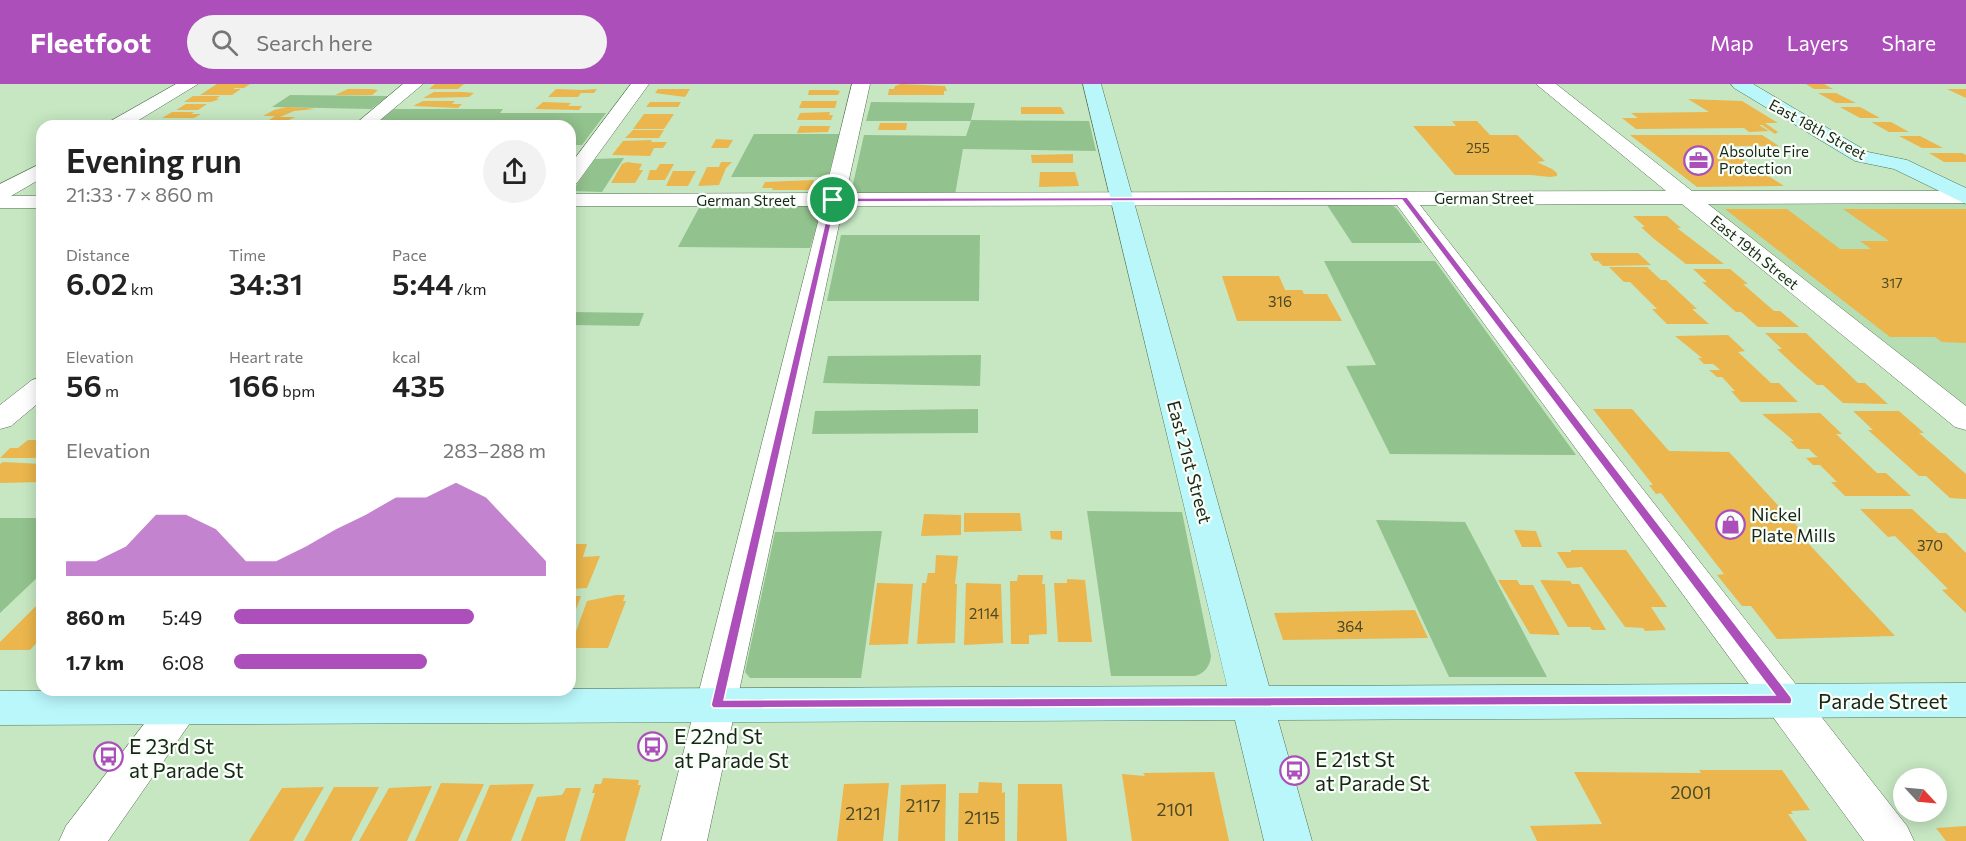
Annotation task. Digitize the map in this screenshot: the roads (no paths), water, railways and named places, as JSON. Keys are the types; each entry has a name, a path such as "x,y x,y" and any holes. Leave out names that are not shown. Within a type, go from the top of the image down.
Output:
{"main road":[{"name":"East 21st Street","path":"1092,84 1288,841"},
{"name":"East 18th Street","path":"1740,84 1862,156 1900,164 1966,197"},
{"name":"East 18th Street","path":"1770,84 1892,154 1900,164"},
{"name":"Parade Street","path":"0,708 187,699 717,705 1966,699"}],"street":[{"path":"126,120 189,84"},
{"path":"369,120 414,84"},
{"path":"576,171 640,84"},
{"path":"684,841 861,84"},
{"name":"East 19th Street","path":"1545,84 1966,421"},
{"path":"0,193 36,172"},
{"name":"German Street","path":"576,200 1966,197"},
{"path":"1404,198 1891,841"},
{"path":"0,202 36,202"},
{"path":"0,420 36,391"},
{"path":"82,841 187,699"}],"place":[{"name":"Absolute Fire Protection","path":"1698,160"},
{"name":"Nickel Plate Mills","path":"1730,524"},
{"name":"E 22nd St at Parade St","path":"653,747"},
{"name":"E 23rd St at Parade St","path":"108,757"},
{"name":"E 21st St at Parade St","path":"1294,770"}]}
